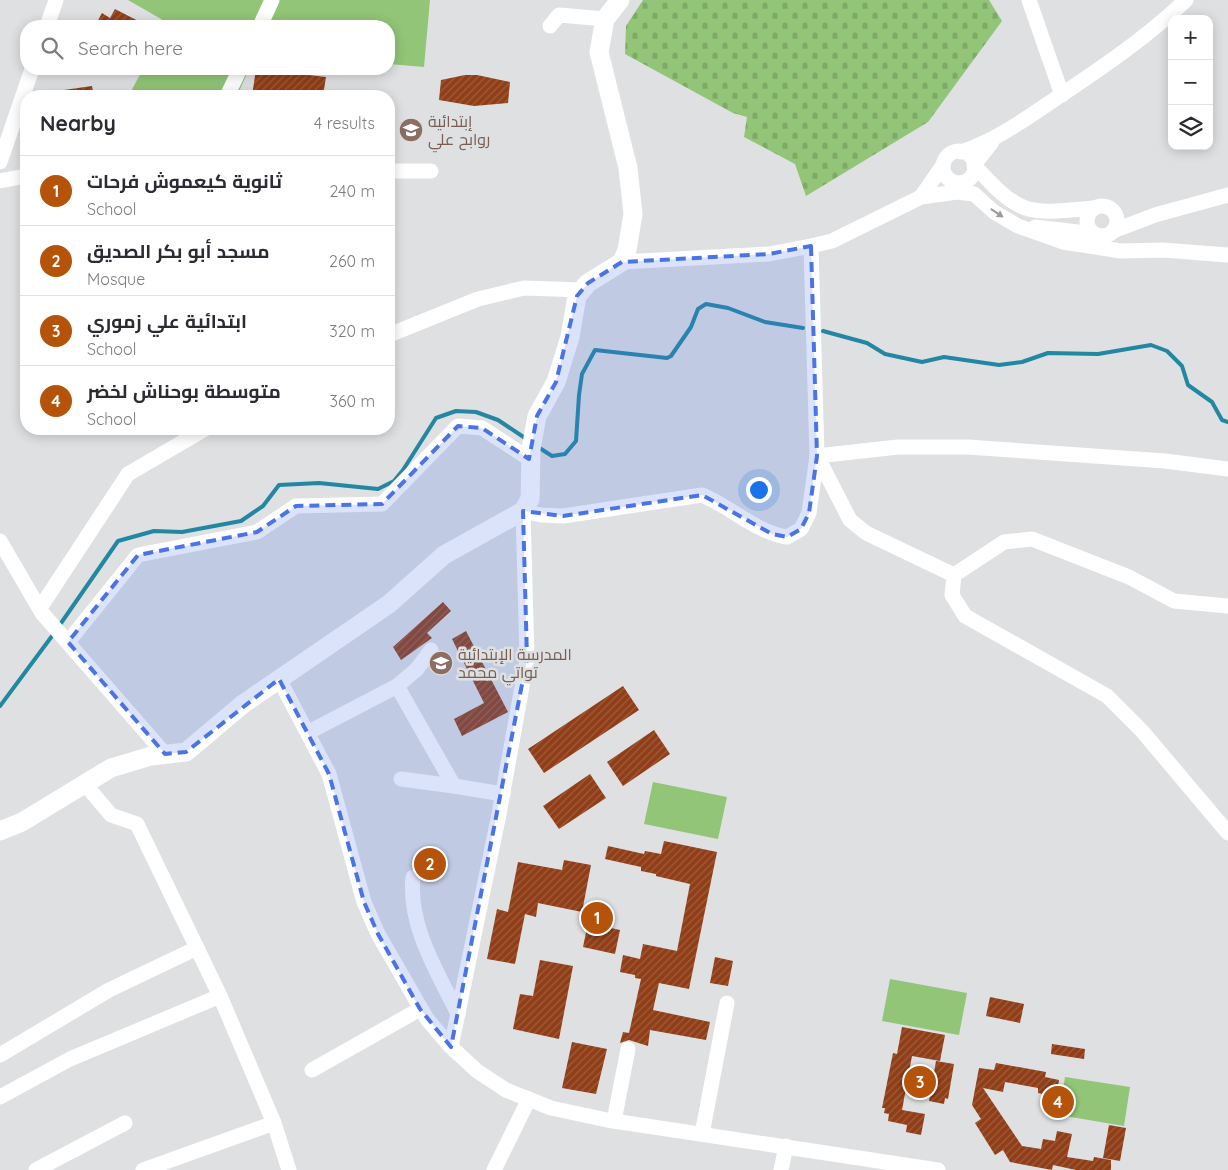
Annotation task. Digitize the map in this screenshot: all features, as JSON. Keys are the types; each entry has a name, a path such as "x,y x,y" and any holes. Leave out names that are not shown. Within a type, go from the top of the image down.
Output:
{"main road":[{"path":"0,831 22,822 111,768 151,756 186,752 244,704 388,604 444,555 523,511 530,499 532,448 537,416 556,382 570,337 577,296 588,283 622,262 627,250 633,214 628,168 599,52 605,19 620,0"}],"street":[{"path":"49,20 56,0"},
{"path":"263,20 272,0"},
{"path":"1029,0 1062,95"},
{"path":"925,196 952,153 961,152 995,139 1062,95 1156,28 1186,0"},
{"path":"550,26 559,15 605,19"},
{"path":"25,90 30,75"},
{"path":"230,90 237,75"},
{"path":"0,162 20,104"},
{"path":"622,262 769,254 832,241 925,196 956,183 964,182 972,176 974,165 995,139"},
{"path":"961,152 970,156 974,165 999,193 1017,205 1041,228 1062,242"},
{"path":"943,165 945,175 974,194 994,212 1018,226 1062,242 1092,241 1155,215 1228,195"},
{"path":"395,171 431,171"},
{"path":"0,181 20,177"},
{"path":"925,196 956,192 974,194"},
{"path":"1017,205 1035,212 1054,212 1103,206 1112,210 1155,215"},
{"path":"1092,241 1087,221 1094,208"},
{"path":"1112,210 1117,223 1113,231"},
{"path":"1018,226 1041,228 1092,241 1121,251 1164,250 1228,255"},
{"path":"451,1047 503,794 527,659 523,511 541,515 563,516 702,495 718,501 772,534 787,536 800,529 808,513 817,456 811,246"},
{"path":"395,333 478,299 524,288 582,290"},
{"path":"60,634 138,555 257,532 296,506 382,504 458,426 482,428 532,448"},
{"path":"40,608 128,474 195,435"},
{"path":"817,456 898,447 968,447 1165,461 1228,469"},
{"path":"817,456 850,520 866,533 954,575"},
{"path":"954,575 1004,542 1032,540 1129,577 1174,601 1228,606"},
{"path":"0,541 40,608 60,634 165,754"},
{"path":"954,575 952,595 965,616 1107,696 1142,731 1228,833"},
{"path":"309,732 397,686 417,669 431,650"},
{"path":"279,679 309,732 329,774 364,902 378,934 420,1009 451,1047 477,1071 506,1090 552,1108 614,1121 786,1146 868,1164 938,1170"},
{"path":"397,686 454,786"},
{"path":"401,779 503,794"},
{"path":"84,783 111,815 137,824 220,996 274,1123 289,1170"},
{"path":"413,877 411,896 430,960 458,1014"},
{"path":"0,1055 109,990 197,948"},
{"path":"0,1097 70,1059 220,996"},
{"path":"702,1134 727,1003"},
{"path":"312,1070 420,1009"},
{"path":"614,1121 628,1049"},
{"path":"494,1170 529,1099"},
{"path":"36,1170 125,1123"},
{"path":"143,1170 274,1123"},
{"path":"782,1170 786,1146"}],"highlighted area":[{"path":"811,246 817,456 809,513 801,529 787,537 772,534 702,495 563,516 523,511 527,659 451,1047 420,1009 378,934 364,902 329,774 279,679 186,752 165,754 68,642 138,555 257,532 296,506 382,504 458,426 482,428 529,459 537,416 556,382 577,296 588,283 622,262 769,254"}],"green space":[{"path":"128,0 430,0 424,67 395,65 395,20 163,20"},
{"path":"643,0 989,0 1002,21 928,122 806,196 795,164 744,137 747,117 733,113 625,54 626,26"},
{"path":"140,75 246,75 240,90 132,90"},
{"path":"653,782 727,797 718,839 644,824"},
{"path":"890,979 967,993 959,1035 882,1021"},
{"path":"1065,1077 1130,1087 1124,1126 1059,1115"}],"building":[{"path":"115,9 136,20 98,20 102,13 110,18"},
{"path":"255,75 308,75 326,77 324,90 253,90"},
{"path":"465,75 477,75 510,82 508,103 474,106 439,100 441,80"},
{"path":"92,86 93,90 64,90"},
{"path":"443,602 451,611 427,633 432,638 401,660 393,647"},
{"path":"466,631 508,712 462,736 454,719 484,703 452,639"},
{"path":"623,686 639,710 544,773 528,749"},
{"path":"654,730 670,754 623,786 607,762"},
{"path":"590,774 606,798 559,829 543,806"},
{"path":"664,841 717,852 689,989 659,983 653,1010 710,1022 706,1040 650,1030 648,1046 629,1040 620,1043 623,1032 629,1033 641,979 635,978 635,975 620,972 623,955 640,959 643,944 677,951 690,884 641,871 641,867 605,859 608,846 644,854 645,851 661,854"},
{"path":"564,860 591,865 582,912 538,903 536,917 525,914 515,964 487,959 497,909 508,912 518,862 562,870"},
{"path":"588,923 620,930 615,954 583,947"},
{"path":"715,957 733,961 728,986 710,983"},
{"path":"540,960 573,966 559,1039 513,1029 520,994 533,996"},
{"path":"990,997 1024,1004 1020,1023 986,1016"},
{"path":"902,1027 945,1035 940,1061 912,1056 902,1110 925,1114 921,1135 906,1132 907,1125 888,1121 889,1114 884,1113 885,1108 882,1108 893,1053 897,1054"},
{"path":"572,1042 607,1049 596,1094 562,1088"},
{"path":"1052,1044 1085,1049 1084,1059 1051,1054"},
{"path":"936,1061 954,1064 948,1099 945,1098 944,1104 929,1101"},
{"path":"996,1063 1046,1072 1045,1077 1059,1080 1055,1104 1042,1101 1043,1094 1038,1093 1038,1088 1005,1082 1003,1092 983,1088 1022,1146 1041,1149 1043,1139 1055,1141 1057,1131 1072,1134 1067,1157 1093,1161 1094,1157 1111,1160 1111,1170 1076,1170 1053,1165 1052,1170 1010,1162 1003,1150 995,1155 975,1123 981,1119 972,1105 979,1068 994,1070"},
{"path":"1109,1125 1126,1128 1120,1161 1103,1158"}],"waterway":[{"path":"538,447 552,456 565,454 576,441 582,374 595,350 667,358 671,356 691,327 698,309 706,304 728,308 765,322 803,328"},
{"path":"823,331 867,343 885,354 922,362 944,357 999,365 1022,362 1048,353 1098,354 1151,345 1167,351 1182,366 1188,385 1212,402 1222,420 1228,422"},
{"path":"59,626 118,541 154,531 182,532 241,521 263,506 279,485 319,483 378,489 394,481 403,470 436,418 456,411 476,412 498,420 528,440"},
{"path":"0,706 55,632"}],"place":[{"name":"إبتدائية روابح علي","path":"411,130"},
{"name":"المدرسة الإبتدائية تواتي محمد","path":"441,663"},
{"name":"مسجد أبو بكر الصديق","path":"430,864"},
{"name":"ثانوية كيعموش فرحات","path":"597,918"},
{"name":"ابتدائية علي زموري","path":"920,1082"},
{"name":"متوسطة بوحناش لخضر","path":"1058,1102"}]}
